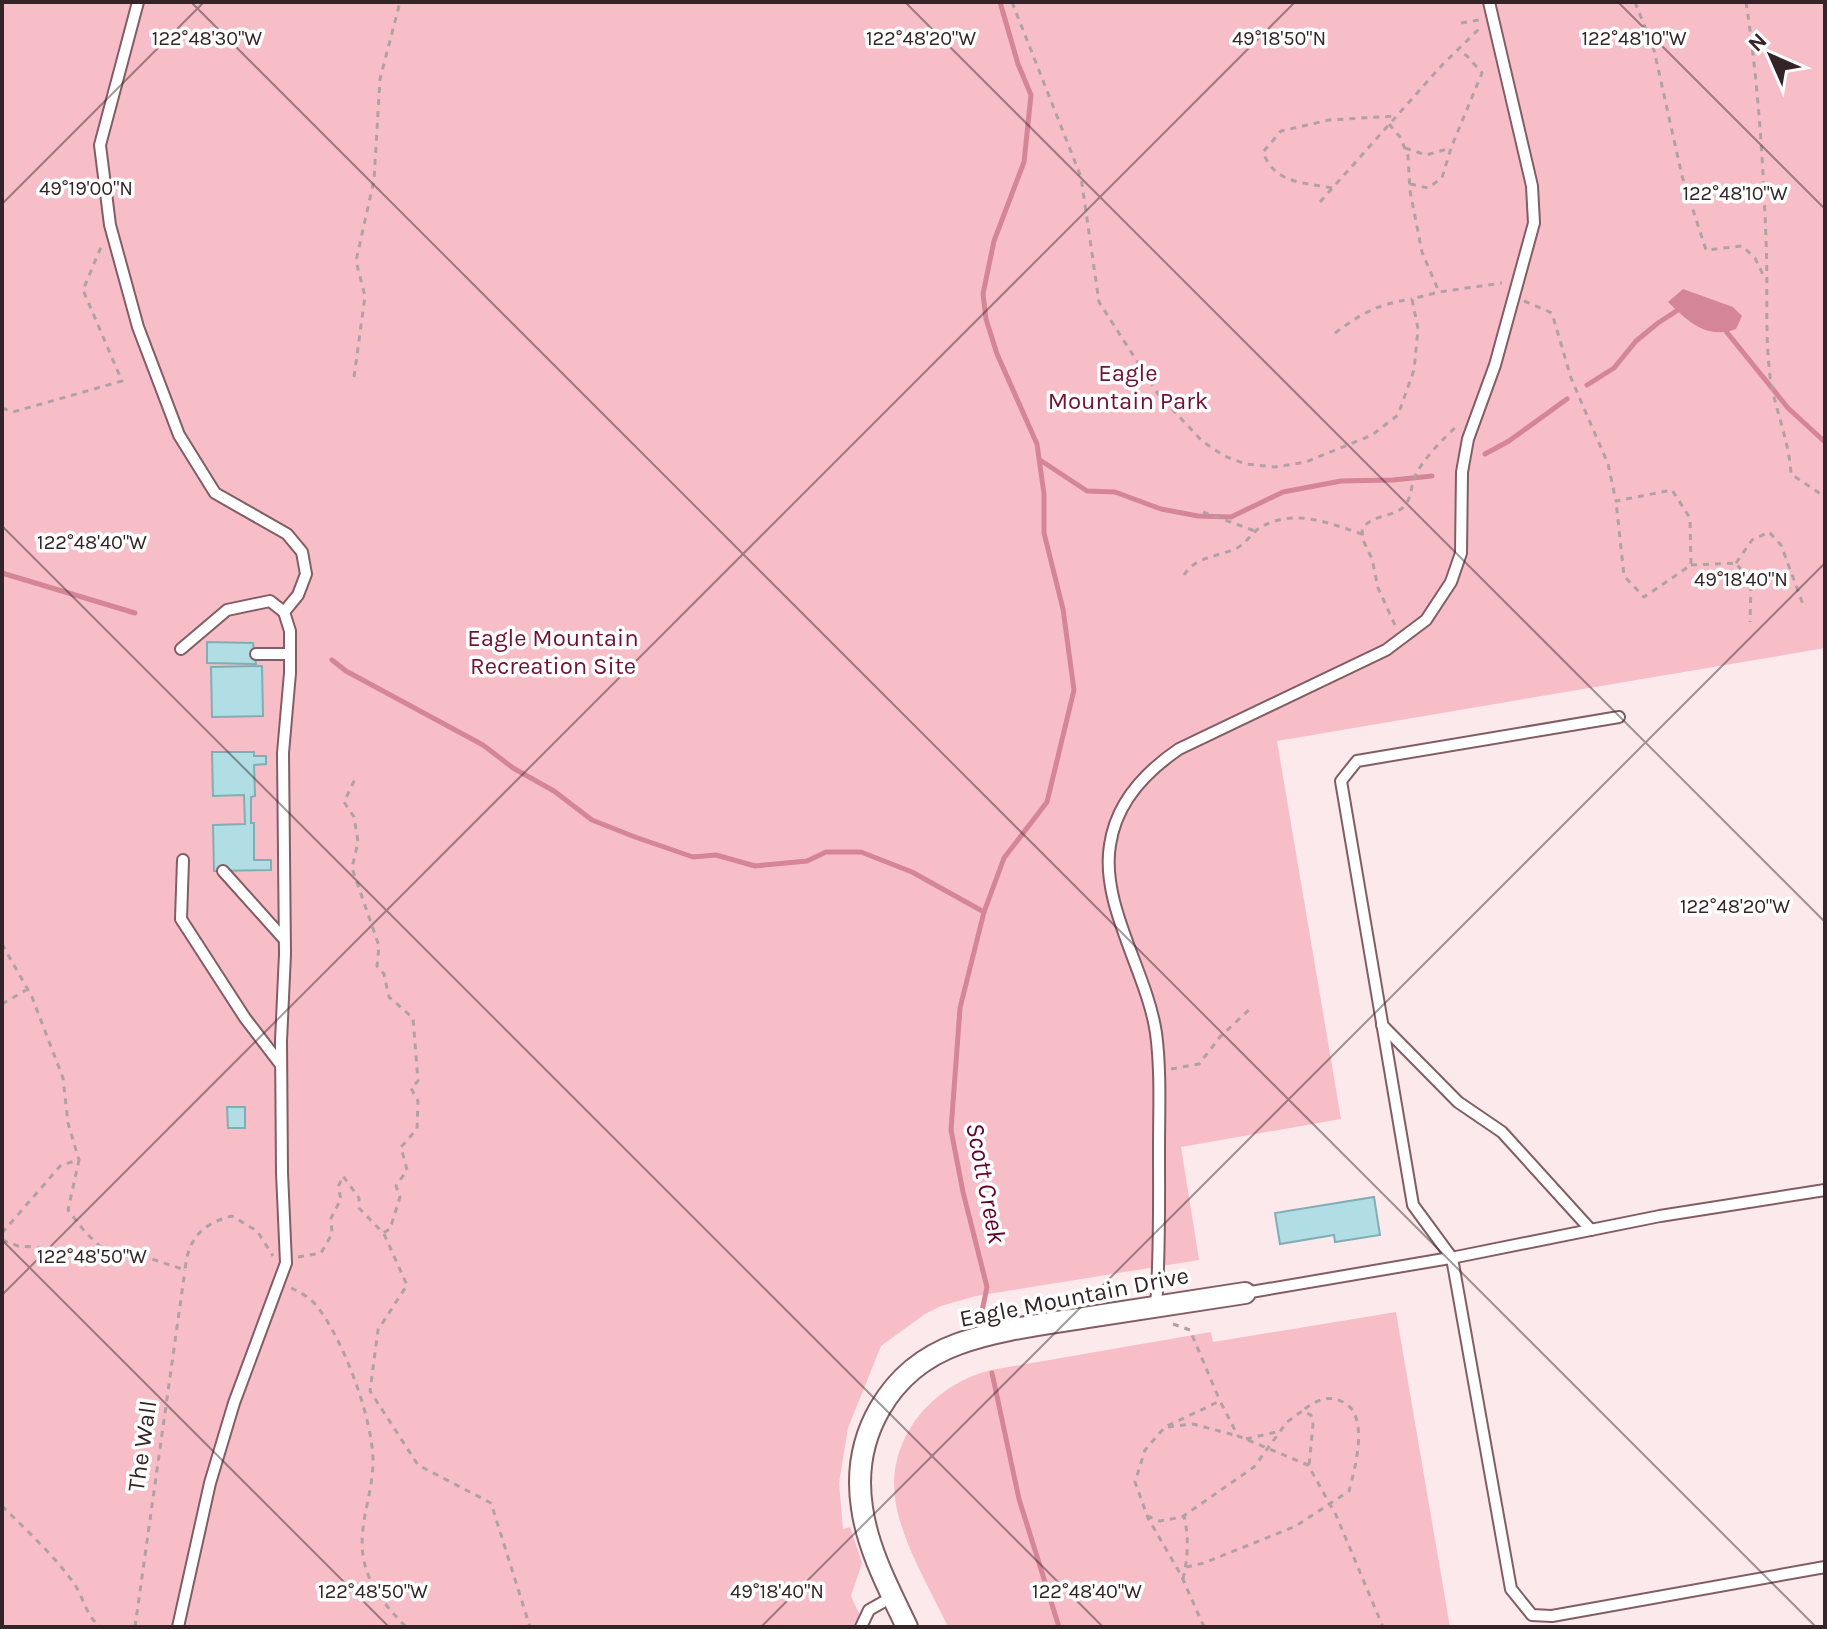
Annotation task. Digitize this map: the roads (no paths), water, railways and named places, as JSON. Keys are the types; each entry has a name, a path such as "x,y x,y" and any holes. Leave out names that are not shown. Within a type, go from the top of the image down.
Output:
{"street":[{"name":"Eagle Mountain Drive","path":"907,1627 866,1529 860,1486 863,1451 870,1425 897,1384 924,1361 969,1340 1245,1293"}],"lane":[{"path":"138,2 100,145 110,225 138,327 179,435 215,493 287,534 302,552 306,574 298,595 284,612"},
{"path":"1156,1307 1160,1232 1159,1071 1151,1010 1110,880 1109,848 1113,828 1125,803 1144,777 1179,749 1349,669 1404,638 1438,605 1457,568 1461,553 1464,457 1495,365 1534,223 1534,204 1489,2"},
{"path":"178,1627 210,1483 262,1323 286,1263 281,1065 283,753 290,631 284,612 270,601 227,610 181,649"},
{"path":"256,654 290,654"},
{"path":"1619,717 1357,761 1341,781 1413,1205 1452,1258 1511,1589 1532,1615 1552,1616 1825,1567"},
{"path":"183,860 181,919 245,1018 281,1065"},
{"path":"223,871 284,939"},
{"path":"1381,1024 1458,1102 1502,1132 1591,1230"},
{"path":"1245,1293 1825,1190"},
{"path":"861,1627 869,1610 892,1597"}],"waterway":[{"path":"981,1316 987,1287 951,1130 960,1008 984,912 1004,858 1047,802 1074,690 1063,609 1044,533 1044,494 1037,444 997,354 986,319 983,294 994,241 1024,162 1031,95 1018,64 1000,2"},
{"path":"1587,385 1614,368 1636,341 1681,308"},
{"path":"1725,330 1788,408 1825,442"},
{"path":"1485,454 1509,441 1567,399"},
{"path":"1040,460 1087,491 1115,492 1161,509 1198,516 1231,517 1283,492 1341,481 1432,476"},
{"path":"2,573 135,613"},
{"path":"332,660 346,671 483,745 592,820 635,837 693,857 716,855 755,866 807,861 826,852 861,852 912,872 984,912"},
{"name":"Scott Creek","path":"992,1373 1019,1499 1059,1627"}],"park label":[{"name":"Eagle Mountain Park","path":"1128,387"},
{"name":"Eagle Mountain Recreation Site","path":"553,652"}]}
